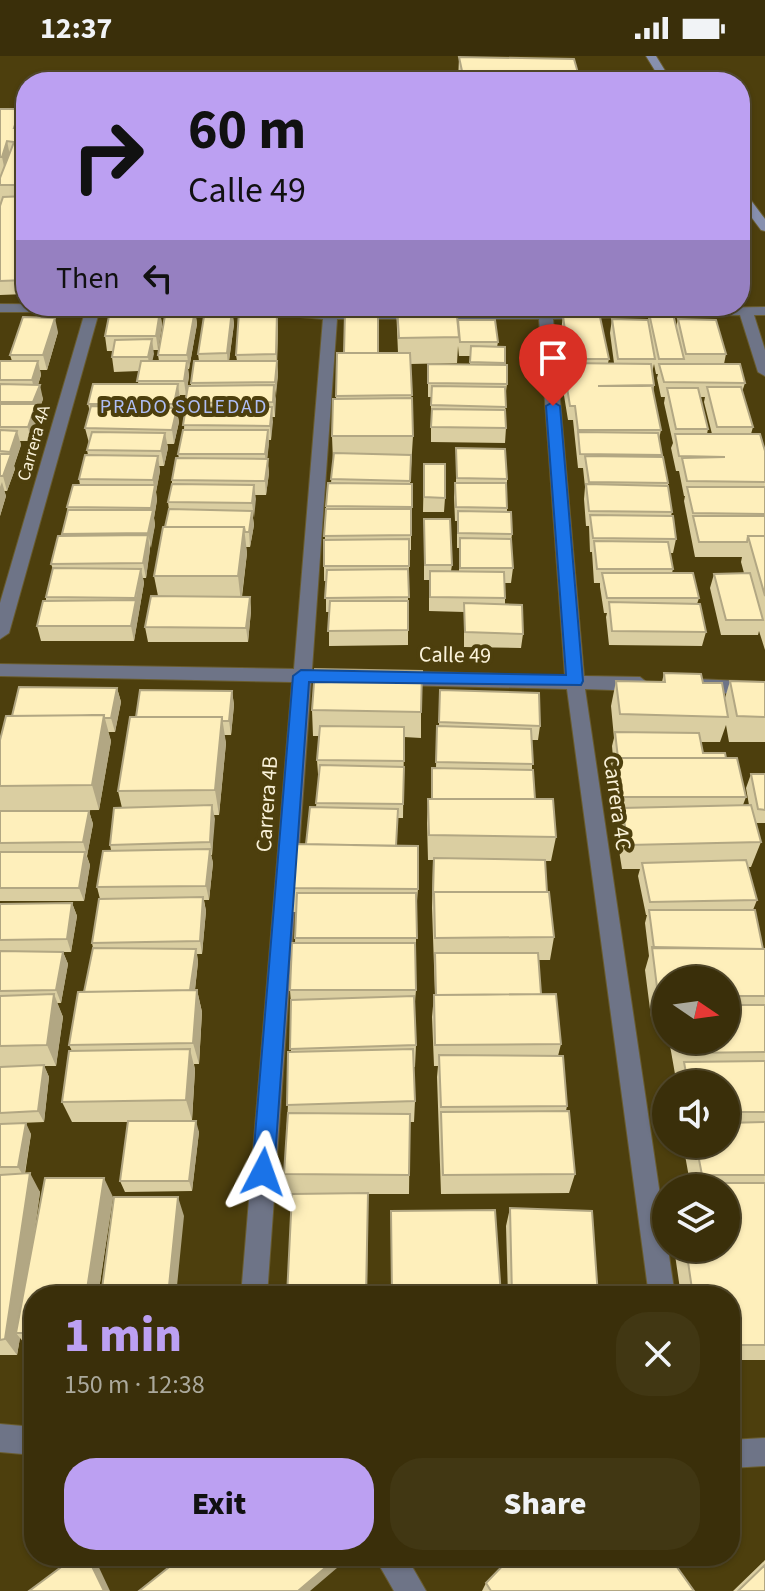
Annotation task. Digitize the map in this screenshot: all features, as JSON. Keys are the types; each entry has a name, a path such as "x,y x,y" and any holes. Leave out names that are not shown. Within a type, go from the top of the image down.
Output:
{"main road":[{"path":"750,207 765,227"}],"street":[{"name":"Carrera 4A","path":"0,633 91,316"},
{"name":"Carrera 4B","path":"255,1286 330,316"},
{"name":"Carrera 4C","path":"546,316 575,681 661,1286"},
{"path":"747,316 765,372"},
{"path":"0,670 332,676"},
{"name":"Calle 49","path":"377,677 765,689"},
{"path":"0,1438 24,1440"},
{"path":"740,1453 765,1452"},
{"path":"395,1566 411,1591"}],"building":[{"path":"459,57 574,59 578,72 520,72 462,71"},
{"path":"0,109 16,109 16,185 0,185 14,142 7,141 0,157"},
{"path":"16,196 16,280 0,281 0,206 3,197"},
{"path":"109,316 159,316 156,336 105,336"},
{"path":"165,316 194,316 187,355 158,355"},
{"path":"204,316 231,316 227,353 198,354"},
{"path":"239,316 277,316 276,354 236,355"},
{"path":"345,316 378,316 378,353 344,353"},
{"path":"398,316 457,316 459,337 399,338"},
{"path":"563,316 600,317 609,359 569,359"},
{"path":"650,316 673,316 684,359 659,359"},
{"path":"23,317 55,318 43,355 10,355"},
{"path":"612,319 648,320 655,359 618,359"},
{"path":"678,319 716,320 726,354 686,354"},
{"path":"458,320 495,320 498,342 460,342"},
{"path":"152,339 148,357 112,357 115,340"},
{"path":"471,346 505,347 505,363 470,362"},
{"path":"337,353 410,353 412,395 336,396"},
{"path":"0,361 38,361 32,380 0,380"},
{"path":"141,361 187,361 184,381 137,381"},
{"path":"194,361 277,361 275,382 191,383"},
{"path":"563,363 651,364 654,385 598,386 652,386 661,430 578,430 575,406 570,406"},
{"path":"428,364 507,365 507,384 428,383"},
{"path":"659,364 740,364 745,383 664,382"},
{"path":"0,384 40,385 33,402 0,402"},
{"path":"93,384 178,384 174,404 88,404"},
{"path":"274,385 273,402 185,403 188,386"},
{"path":"432,386 505,387 506,407 431,405"},
{"path":"707,387 741,387 753,427 717,427"},
{"path":"667,388 698,388 708,429 676,429"},
{"path":"412,398 413,436 332,436 333,399"},
{"path":"0,404 36,404 28,427 0,427"},
{"path":"91,406 177,408 172,430 85,428"},
{"path":"186,407 272,407 270,426 183,425"},
{"path":"432,409 505,410 506,428 431,427"},
{"path":"0,430 17,431 10,452 0,451"},
{"path":"183,430 268,430 265,454 178,454"},
{"path":"92,432 165,433 161,451 87,450"},
{"path":"578,432 658,433 662,455 580,454"},
{"path":"675,434 760,434 765,451 765,482 687,481 682,458 725,457 679,456"},
{"path":"456,448 505,449 507,479 457,478"},
{"path":"334,453 411,455 410,481 331,479"},
{"path":"0,454 11,454 3,476 0,476"},
{"path":"85,455 158,456 153,480 79,479"},
{"path":"585,456 663,457 668,483 589,482"},
{"path":"176,458 268,459 265,481 172,480"},
{"path":"424,464 445,464 445,498 424,497"},
{"path":"328,483 412,484 412,507 326,506"},
{"path":"455,483 506,483 507,508 456,507"},
{"path":"172,484 254,485 252,503 168,502"},
{"path":"586,484 668,486 672,512 589,511"},
{"path":"73,485 155,485 151,508 67,507"},
{"path":"687,487 765,487 765,514 693,513"},
{"path":"169,509 252,511 249,532 245,532 244,527 165,527"},
{"path":"326,509 411,509 411,535 324,536"},
{"path":"68,510 153,510 148,533 62,534"},
{"path":"458,511 511,512 512,534 458,533"},
{"path":"590,515 673,516 676,539 593,538"},
{"path":"693,516 765,516 765,536 748,536 747,542 699,542"},
{"path":"424,519 450,519 452,565 425,565"},
{"path":"163,527 244,527 238,576 154,576"},
{"path":"148,535 143,563 51,564 58,536"},
{"path":"748,536 765,536 765,596"},
{"path":"460,538 511,539 513,568 460,568"},
{"path":"409,539 409,566 324,566 324,540"},
{"path":"594,541 668,542 673,569 597,569"},
{"path":"53,568 141,569 135,598 46,597"},
{"path":"408,569 409,597 325,598 327,570"},
{"path":"430,571 504,572 505,598 430,597"},
{"path":"602,573 693,573 699,598 607,598"},
{"path":"750,573 763,620 726,620 714,574"},
{"path":"151,596 250,597 246,628 145,627"},
{"path":"136,600 131,626 37,626 43,601"},
{"path":"330,601 408,601 408,630 328,631"},
{"path":"609,602 700,604 706,632 612,631"},
{"path":"464,603 522,605 523,634 465,632"},
{"path":"315,669 422,671 421,712 312,710"},
{"path":"664,673 701,674 703,683 722,683 728,717 620,714 616,681 665,682"},
{"path":"730,681 765,682 765,717 737,716"},
{"path":"19,687 117,688 111,718 104,718 104,715 12,716"},
{"path":"140,690 232,691 229,721 222,721 222,717 136,717"},
{"path":"440,690 539,693 540,726 439,722"},
{"path":"104,715 92,785 0,786 0,740 6,716"},
{"path":"130,717 222,717 215,790 118,791"},
{"path":"320,726 404,727 404,761 317,760"},
{"path":"437,726 531,729 533,764 436,762"},
{"path":"615,732 699,733 703,753 725,753 726,758 618,758"},
{"path":"612,758 737,758 746,797 617,797"},
{"path":"320,765 404,767 403,804 316,803"},
{"path":"432,768 533,770 535,799 432,799"},
{"path":"751,774 765,774 765,810 758,809"},
{"path":"428,799 553,799 556,837 429,835"},
{"path":"212,805 210,842 110,845 114,808"},
{"path":"751,805 761,842 628,845 622,808"},
{"path":"310,807 398,809 396,846 306,844"},
{"path":"0,811 89,811 83,842 0,843"},
{"path":"292,844 418,846 418,889 289,888"},
{"path":"210,849 206,886 97,887 103,851"},
{"path":"0,852 85,852 79,888 0,888"},
{"path":"434,858 545,860 547,892 434,892 433,895"},
{"path":"746,860 757,900 650,902 642,863"},
{"path":"434,892 549,892 554,937 435,938"},
{"path":"297,893 416,893 417,938 295,938"},
{"path":"203,897 200,941 92,943 99,899"},
{"path":"72,903 67,939 0,940 0,904"},
{"path":"649,910 755,910 763,949 654,948"},
{"path":"292,943 415,943 416,990 290,990"},
{"path":"652,947 765,949 765,996 740,996 740,966 654,966"},
{"path":"93,948 196,949 190,990 84,992"},
{"path":"0,951 63,952 56,990 0,991"},
{"path":"435,953 538,953 541,994 436,995"},
{"path":"197,990 193,1043 69,1045 78,992"},
{"path":"54,994 47,1045 0,1046 0,996"},
{"path":"556,994 561,1044 435,1045 434,995"},
{"path":"414,996 416,1045 290,1049 291,1000"},
{"path":"740,1005 765,1005 765,1052 740,1052"},
{"path":"190,1049 186,1100 62,1102 69,1051"},
{"path":"413,1049 415,1101 287,1105 288,1052"},
{"path":"439,1055 563,1056 567,1106 441,1107"},
{"path":"765,1061 765,1112 740,1112 740,1070 685,1070 684,1062"},
{"path":"44,1065 38,1111 0,1113 0,1067"},
{"path":"569,1111 575,1174 443,1175 441,1112"},
{"path":"288,1113 410,1114 409,1175 284,1174"},
{"path":"128,1121 196,1121 189,1181 120,1181"},
{"path":"765,1122 765,1175 702,1174 699,1158 740,1158 740,1123"},
{"path":"26,1123 18,1167 0,1167 0,1124"},
{"path":"30,1173 5,1339 0,1340 0,1175"},
{"path":"45,1178 104,1178 88,1286 25,1286"},
{"path":"740,1183 765,1183 765,1345 740,1345 740,1286 692,1286 688,1262 740,1262"},
{"path":"368,1193 366,1286 287,1286 292,1194"},
{"path":"114,1197 178,1197 169,1286 102,1286"},
{"path":"510,1208 592,1211 597,1286 512,1286"},
{"path":"495,1210 500,1286 392,1286 391,1211"},
{"path":"24,1290 24,1333 16,1333"},
{"path":"765,1565 765,1591 738,1591"},
{"path":"63,1566 92,1566 104,1591 29,1591"},
{"path":"170,1566 327,1566 298,1591 139,1591"},
{"path":"502,1566 676,1566 694,1591 491,1591 486,1583"}],"district":[{"name":"PRADO SOLEDAD","path":"184,407"}],"route":[{"path":"263,1172 301,676 575,681 553,406"}]}
